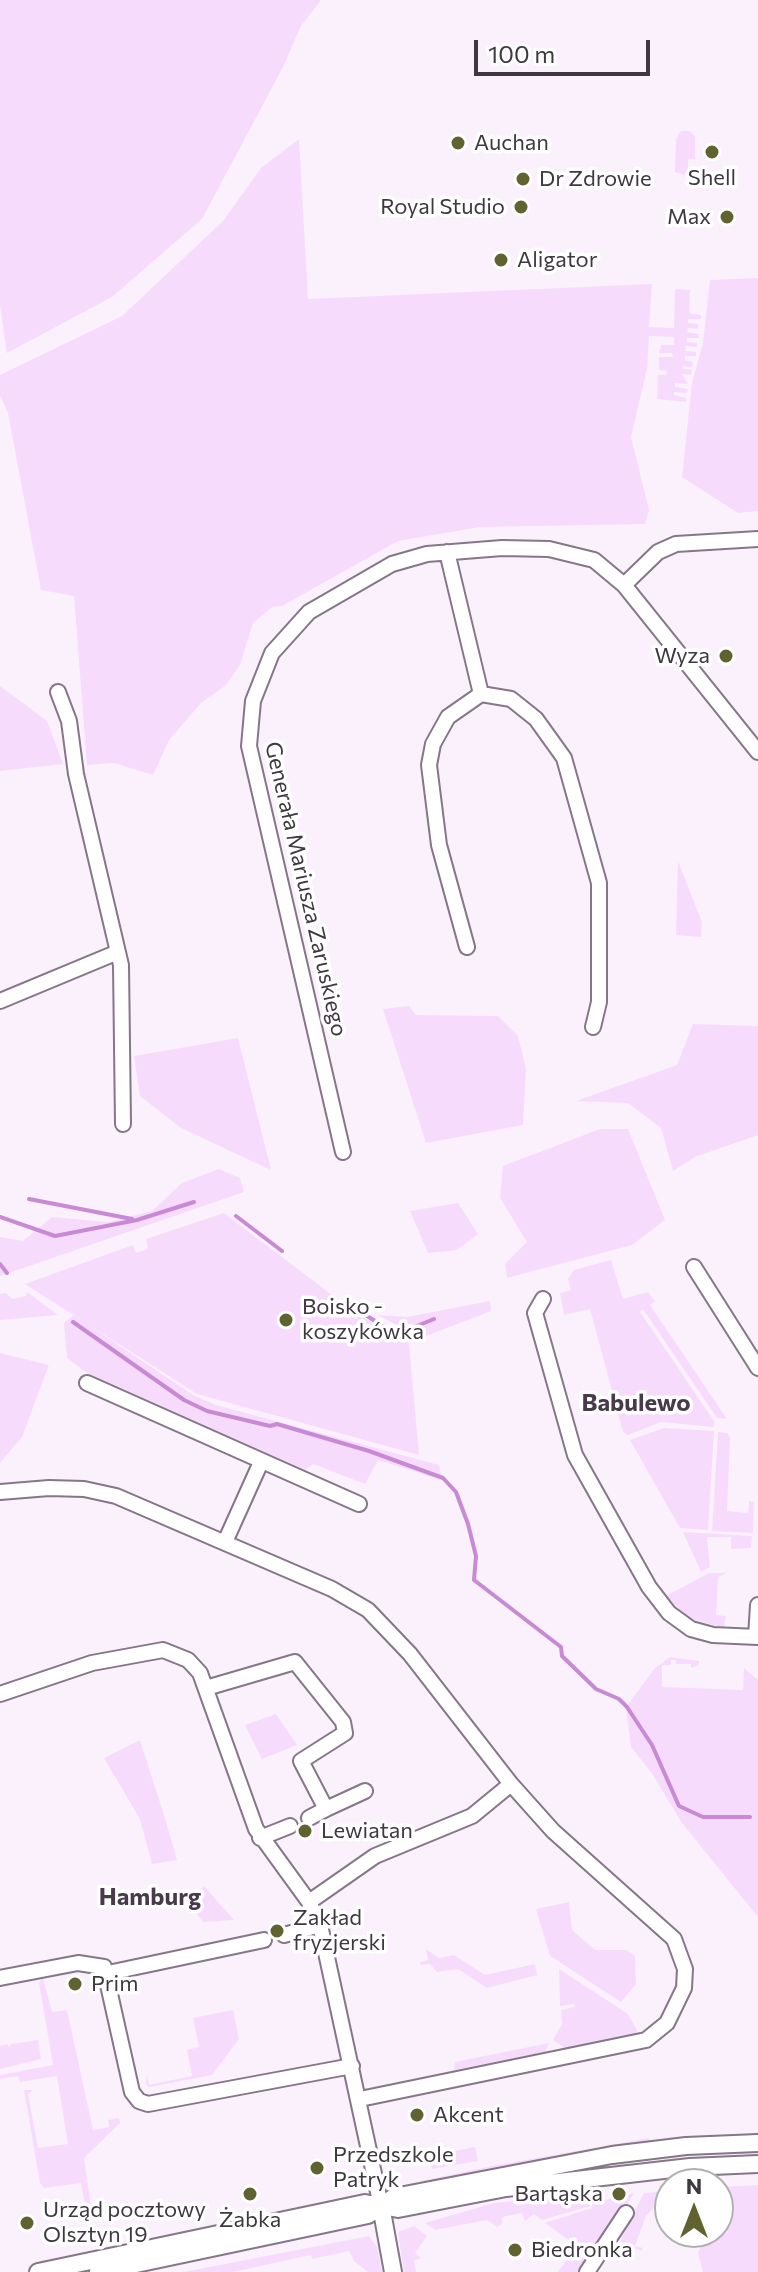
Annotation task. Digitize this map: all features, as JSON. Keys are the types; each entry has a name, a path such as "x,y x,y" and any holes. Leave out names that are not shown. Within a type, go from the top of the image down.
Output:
{"street":[{"path":"624,585 658,552 676,544 758,539"},
{"name":"Generała Mariusza Zaruskiego","path":"343,1152 253,765 248,727 260,681 272,653 285,635 309,612 392,564 447,552 549,549 594,560 624,585 758,752"},
{"path":"447,552 481,694"},
{"path":"58,692 69,721 76,774 118,952 123,995 123,1124"},
{"path":"467,947 439,845 429,765 433,744 448,717 481,694 511,699 536,719 564,758 599,883 599,1002 593,1027"},
{"path":"0,1001 118,952"},
{"path":"694,1267 758,1368"},
{"path":"543,1299 535,1313 575,1455 649,1587 669,1613 691,1629 713,1635 757,1637 758,1605"},
{"path":"87,1383 359,1504"},
{"path":"225,1542 261,1462"},
{"path":"0,1492 84,1489 116,1496 332,1589 368,1610 410,1654 511,1784 553,1831 674,1939 685,1969 677,2006 667,2023 646,2040 360,2099"},
{"path":"0,1694 92,1663 163,1650 188,1660 200,1673 260,1838 309,1902 320,1925 360,2099 393,2272"},
{"path":"206,1688 295,1662 343,1722 345,1733 301,1761 326,1809"},
{"path":"309,1902 375,1856 472,1816 511,1784"},
{"path":"309,1818 365,1791"},
{"path":"260,1838 290,1826"},
{"path":"284,1935 320,1925"},
{"path":"108,1973 264,1940"},
{"path":"0,1978 89,1962 98,1964 108,1973 132,2092 139,2101 158,2104 352,2066"},
{"path":"98,2272 368,2215 394,2197 612,2155 686,2146 758,2143"},
{"path":"38,2272 365,2203 398,2209 506,2188 672,2168 758,2164"},
{"path":"587,2272 626,2213"}],"shaded area":[{"path":"0,0 321,0 301,26 283,67 202,219 112,297 7,353 0,306"},
{"path":"681,131 690,131 695,136 695,159 688,159 688,169 696,170 690,177 675,172 676,139"},
{"path":"299,139 308,299 652,284 649,327 674,328 675,289 690,290 689,313 701,315 701,319 688,319 688,323 698,324 698,329 688,328 687,332 699,334 699,338 687,338 687,342 697,343 697,347 686,346 685,351 696,352 696,356 685,356 685,360 693,362 692,367 683,366 683,369 692,370 691,375 682,374 688,384 675,383 675,387 688,389 687,393 674,392 674,395 686,398 686,402 657,399 658,375 666,375 667,371 659,370 659,357 673,357 672,353 659,353 661,345 674,345 674,337 649,336 647,369 631,437 649,510 645,524 480,527 398,541 282,606 272,607 253,623 240,665 225,686 201,703 169,740 153,775 114,763 87,765 74,596 41,590 8,413 0,395 0,375 122,316 223,221 261,168"},
{"path":"758,278 758,511 738,513 682,477 692,383 703,343 710,280"},
{"path":"0,686 47,721 63,764 0,771"},
{"path":"678,861 702,922 701,937 676,935"},
{"path":"409,1006 416,1015 498,1016 518,1036 526,1069 523,1125 426,1143 383,1009"},
{"path":"693,1024 758,1026 758,1135 695,1157 673,1171 661,1128 628,1103 576,1101 677,1065"},
{"path":"238,1038 271,1170 181,1128 140,1096 134,1056"},
{"path":"600,1129 628,1129 665,1220 632,1245 507,1278 505,1264 527,1242 500,1198 503,1166"},
{"path":"219,1169 240,1178 244,1192 0,1276 0,1237 23,1241 52,1217 108,1222 152,1211 182,1183"},
{"path":"458,1203 478,1234 457,1250 428,1253 410,1211"},
{"path":"224,1213 357,1314 409,1343 419,1455 197,1394 25,1284 133,1245 136,1253 148,1249 146,1239"},
{"path":"611,1260 623,1299 648,1292 655,1301 650,1305 727,1419 717,1418 643,1309 640,1312 714,1421 714,1427 661,1422 628,1435 623,1432 590,1309 564,1315 560,1293 571,1290 568,1279 574,1270"},
{"path":"27,1292 58,1315 0,1320 0,1294 6,1293 12,1299 26,1296"},
{"path":"490,1301 491,1311 421,1338 378,1315 407,1317"},
{"path":"74,1315 193,1395 216,1405 439,1465 442,1480 378,1460 365,1484 313,1464 305,1470 87,1373 67,1358 64,1323"},
{"path":"0,1353 49,1365 22,1437 0,1463"},
{"path":"664,1428 714,1431 708,1530 680,1528 630,1440"},
{"path":"718,1432 728,1433 730,1438 727,1511 748,1513 749,1501 754,1502 753,1533 712,1531"},
{"path":"683,1532 752,1536 751,1548 731,1549 731,1537 707,1537 710,1567 701,1572"},
{"path":"709,1573 727,1573 718,1577 716,1615 726,1616 724,1628 688,1618 666,1596"},
{"path":"670,1657 699,1661 699,1665 691,1668 691,1664 676,1664 676,1660 671,1660 671,1665 662,1665 662,1687 743,1690 744,1668 758,1680 758,1917 682,1823 651,1772 631,1747 626,1707 655,1668"},
{"path":"276,1714 297,1745 262,1759 245,1725"},
{"path":"140,1740 177,1860 152,1864 140,1819 104,1758"},
{"path":"204,1886 234,1920 203,1922 187,1901"},
{"path":"569,1902 572,1930 595,1950 627,1950 635,1956 636,1984 621,2002 550,1956 536,1909"},
{"path":"426,1949 439,1958 454,1955 485,1975 535,1964 537,1975 487,1988 458,1969 437,1972 430,1964 421,1965 420,1962 428,1960"},
{"path":"559,1969 628,2014 637,2030 636,2035 566,2049 553,2040 562,2024 561,2010 575,2007 574,2004 560,2006"},
{"path":"43,1978 52,2012 67,2010 93,2130 109,2127 108,2120 119,2118 120,2123 84,2158 92,2214 87,2215 81,2183 44,2188 40,2183 24,2090 33,2090 28,2094 38,2148 68,2144 57,2076 20,2082 18,2076 0,2079 0,2075 53,2065 39,1983"},
{"path":"233,2010 239,2039 212,2075 149,2087 146,2084 147,2075 149,2085 192,2076 187,2050 199,2047 193,2018"},
{"path":"38,2040 41,2059 0,2069 0,2046"},
{"path":"549,2043 545,2052 454,2070 455,2062"},
{"path":"649,2138 651,2143 418,2187 421,2181"},
{"path":"475,2147 478,2161 432,2169 430,2156"},
{"path":"758,2185 758,2272 703,2272 698,2253 700,2248 734,2248 734,2186"},
{"path":"654,2192 654,2208 646,2216 635,2246 643,2248 641,2251 620,2241 644,2193"},
{"path":"634,2193 624,2211 620,2209 580,2272 558,2272 577,2246 545,2223 592,2208 593,2195 603,2195 605,2200"},
{"path":"590,2194 590,2206 542,2220 534,2214 525,2221 522,2213 502,2217 502,2224 497,2227 487,2220 435,2230 425,2223 494,2203"},
{"path":"414,2226 427,2236 415,2253 421,2258 414,2261 416,2272 404,2272 398,2232"},
{"path":"369,2236 377,2247 382,2272 368,2272 354,2261 349,2251 312,2259 311,2255 233,2272 184,2272"}],"waterway":[{"path":"29,1199 132,1219"},
{"path":"0,1217 55,1236 137,1220 194,1202"},
{"path":"236,1216 282,1251"},
{"path":"0,1264 7,1273"},
{"path":"364,1314 386,1328 405,1331 434,1319"},
{"path":"73,1322 184,1400 207,1411 270,1426 277,1424 369,1451 443,1478 456,1492 468,1524 476,1556 474,1580 561,1647 562,1656 596,1689 619,1699 627,1707 652,1745 679,1806 703,1817 750,1817"}],"place":[{"name":"Auchan","path":"458,143"},
{"name":"Shell","path":"712,152"},
{"name":"Dr Zdrowie","path":"523,179"},
{"name":"Royal Studio","path":"521,207"},
{"name":"Max","path":"727,217"},
{"name":"Aligator","path":"501,260"},
{"name":"Wyza","path":"726,656"},
{"name":"Boisko - koszykówka","path":"286,1320"},
{"name":"Lewiatan","path":"305,1831"},
{"name":"Zakład fryzjerski","path":"277,1931"},
{"name":"Prim","path":"75,1984"},
{"name":"Akcent","path":"417,2115"},
{"name":"Przedszkole Patryk","path":"317,2168"},
{"name":"Żabka","path":"250,2194"},
{"name":"Bartąska","path":"619,2194"},
{"name":"Urząd pocztowy Olsztyn 19","path":"27,2223"},
{"name":"Biedronka","path":"515,2250"}],"district":[{"name":"Babulewo","path":"636,1403"},
{"name":"Hamburg","path":"150,1897"}]}
